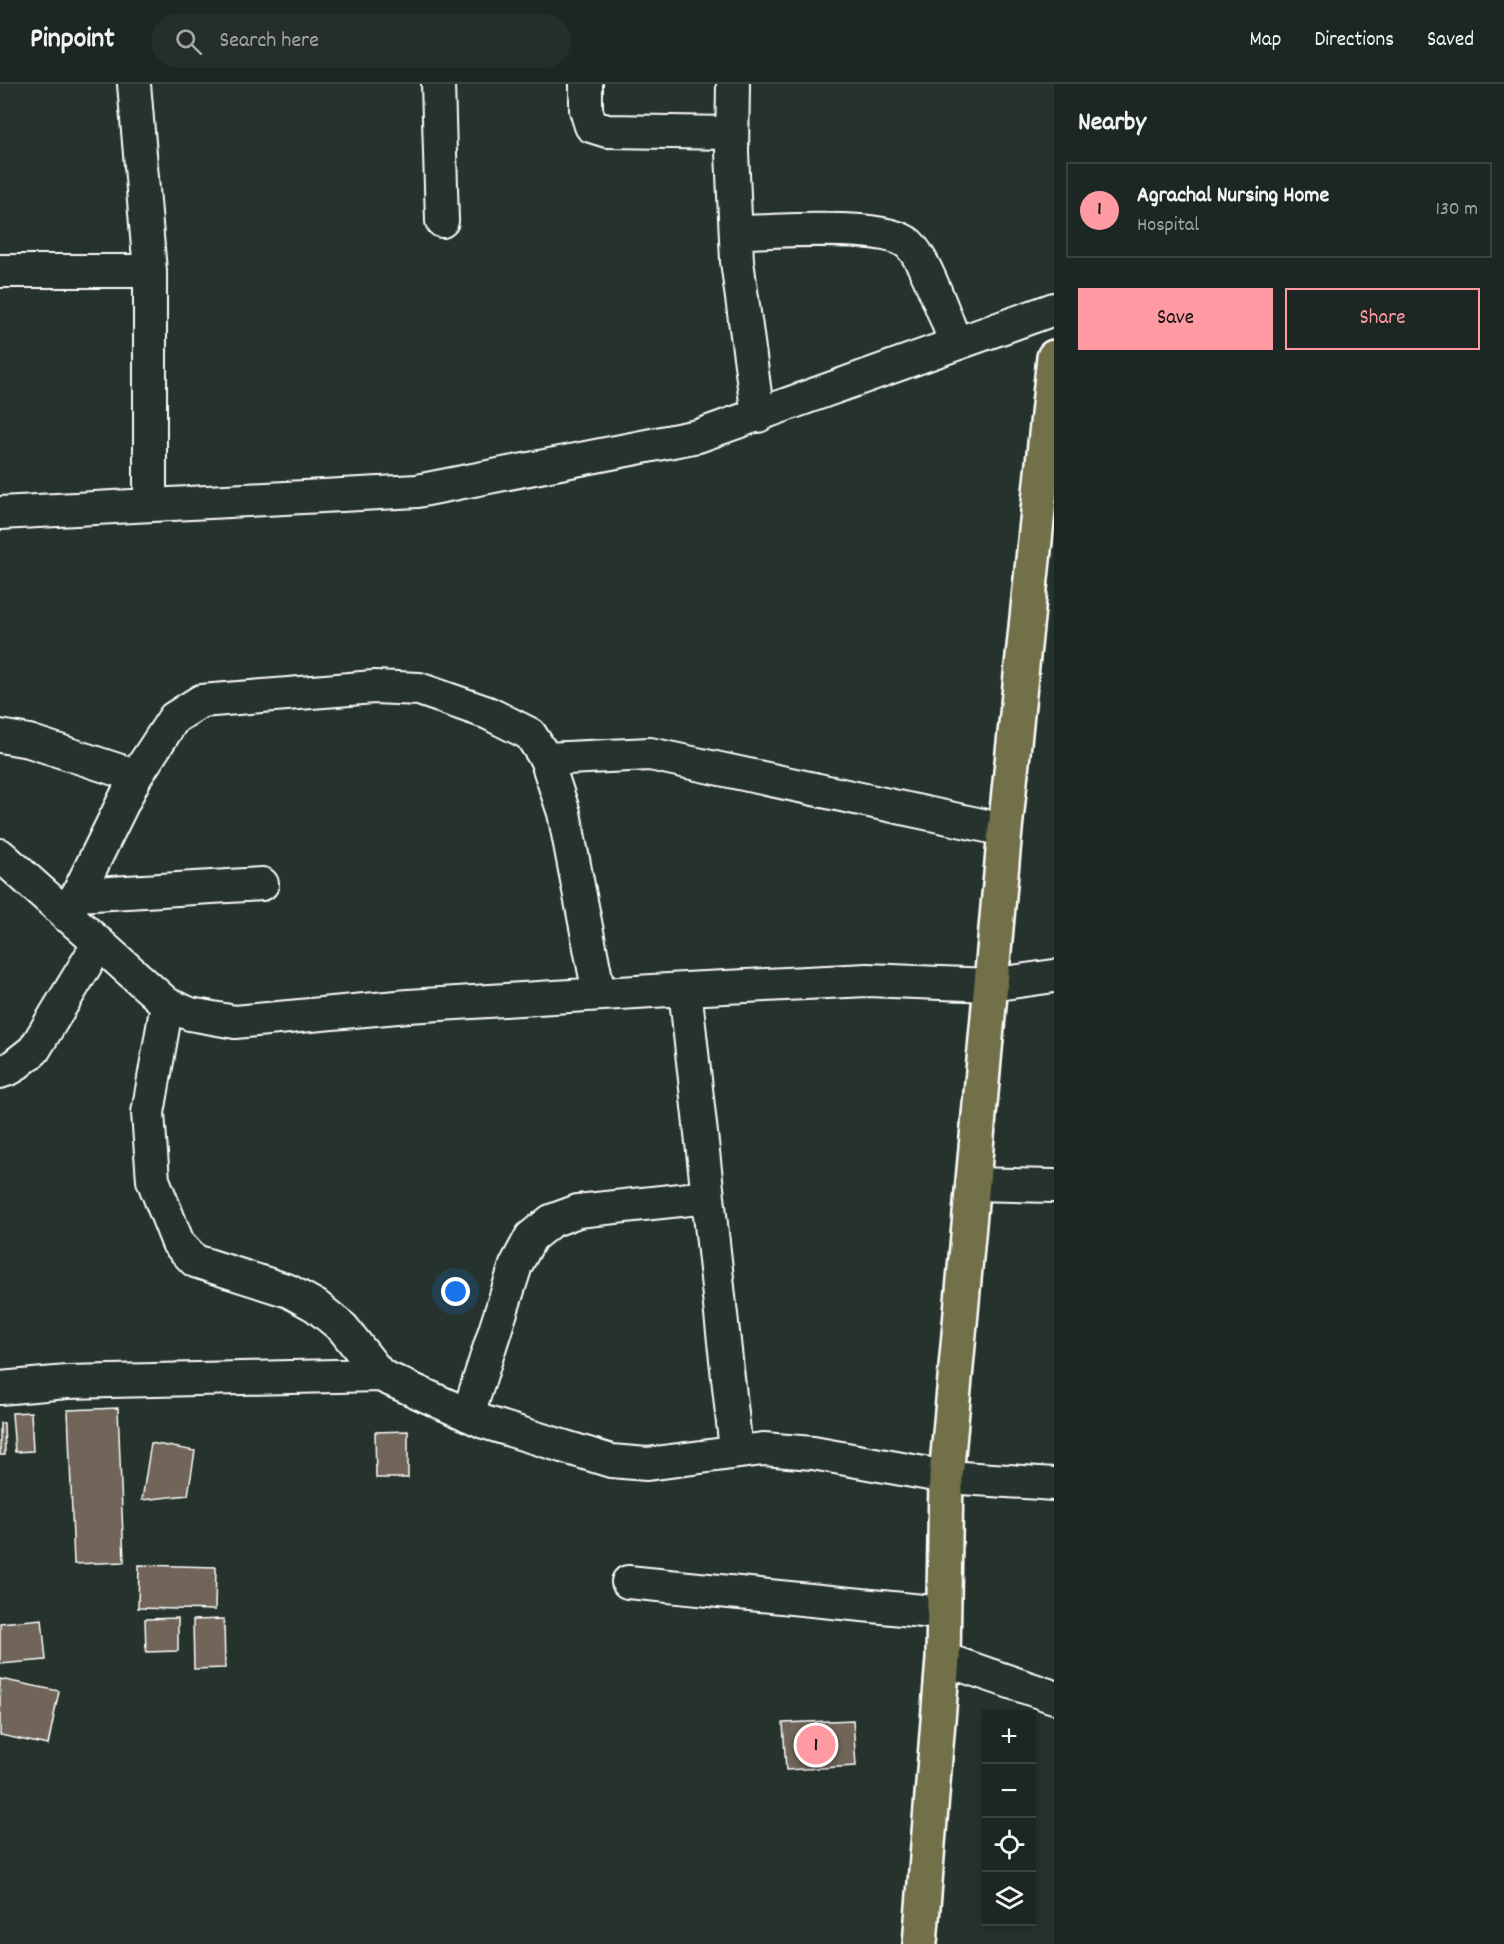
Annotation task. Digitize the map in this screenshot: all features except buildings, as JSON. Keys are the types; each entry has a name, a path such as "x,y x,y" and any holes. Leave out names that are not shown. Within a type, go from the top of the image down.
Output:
{"main road":[{"path":"920,1944 943,1659 946,1477 990,985 1054,357"}],"street":[{"path":"134,84 150,271 150,504"},
{"path":"438,84 442,221"},
{"path":"586,84 586,110 591,126 607,131 732,133"},
{"path":"733,84 732,133 736,232 758,416"},
{"path":"736,232 864,231 897,237 910,245 920,260 956,344"},
{"path":"0,271 150,271"},
{"path":"0,513 417,491 698,436 1054,309"},
{"path":"72,905 136,776 174,718 201,701 374,687 419,689 488,712 530,734 546,759 564,813 599,994"},
{"path":"0,736 29,741 136,776"},
{"path":"546,759 650,754 1005,830"},
{"path":"0,855 72,905 99,943 167,1004 190,1014 235,1022 408,1006 685,989 867,980 990,985 1054,976"},
{"path":"72,905 262,884"},
{"path":"0,1072 11,1068 34,1050 99,943"},
{"path":"685,989 736,1450"},
{"path":"167,1004 148,1113 153,1180 178,1243 195,1261 289,1291 316,1306 343,1329 380,1375"},
{"path":"972,1184 1054,1186"},
{"path":"468,1415 516,1264 531,1236 551,1221 578,1211 708,1197"},
{"path":"0,1388 67,1382 380,1375 468,1415 611,1461 647,1464 736,1450 763,1449 813,1453 946,1477 1054,1484"},
{"path":"628,1582 943,1613"},
{"path":"943,1659 1054,1697"}],"place":[{"name":"Agrachal Nursing Home","path":"816,1745"}]}
